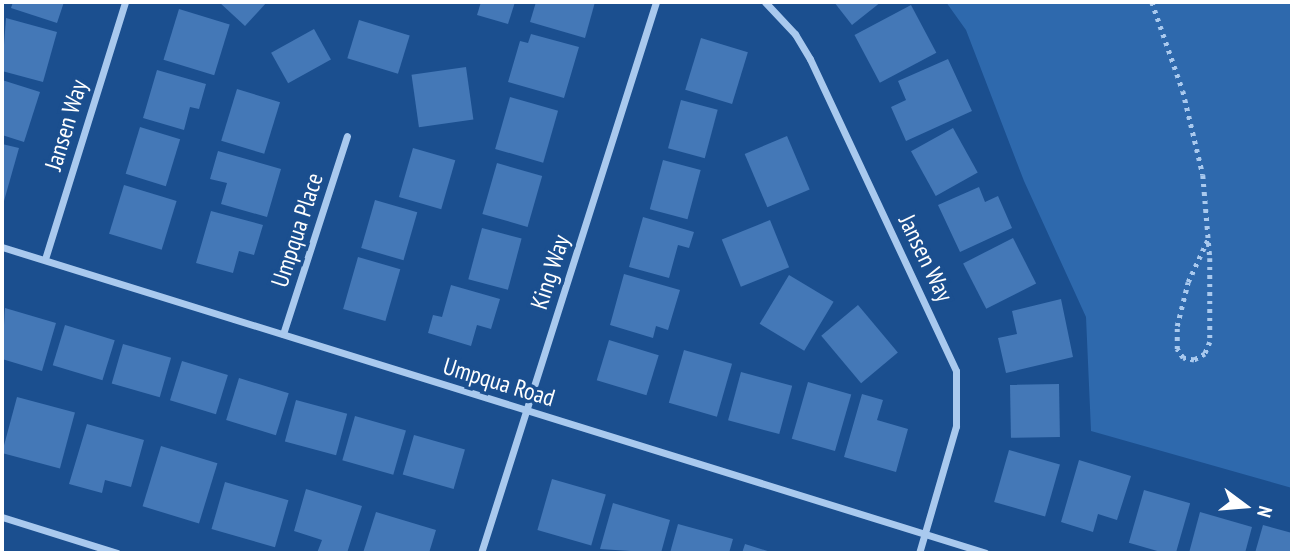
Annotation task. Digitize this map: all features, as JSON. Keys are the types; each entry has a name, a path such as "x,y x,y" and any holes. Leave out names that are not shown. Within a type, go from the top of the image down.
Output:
{"street":[{"name":"Jansen Way","path":"45,259 125,2"},
{"name":"King Way","path":"481,553 656,2"},
{"name":"Jansen Way","path":"765,2 795,34 810,59 956,371 956,426 919,553"},
{"name":"Umpqua Place","path":"283,334 347,136"},
{"name":"Umpqua Road","path":"2,247 986,553"},
{"path":"2,517 117,553"}],"path":[{"path":"1152,2 1183,91 1203,175 1208,239 1210,342 1205,354 1194,360 1183,358 1177,349 1177,326 1188,282 1208,239"}],"shaded area":[{"path":"946,2 1292,2 1292,488 1091,431 1086,317 1024,181 966,30"}],"building":[{"path":"13,2 64,2 57,23 11,8"},
{"path":"219,2 267,2 245,26"},
{"path":"481,2 515,2 508,24 477,15"},
{"path":"536,2 595,2 585,38 530,22"},
{"path":"834,2 881,2 852,25"},
{"path":"911,5 936,53 880,83 854,35"},
{"path":"179,9 230,24 214,75 164,60"},
{"path":"6,18 57,32 43,82 2,71"},
{"path":"359,20 410,35 398,74 347,58"},
{"path":"314,29 331,60 288,83 271,53"},
{"path":"531,34 579,47 564,98 508,82 520,41 528,43"},
{"path":"701,38 748,52 732,104 685,90"},
{"path":"948,59 972,111 906,141 891,107 906,100 898,81"},
{"path":"466,67 473,119 419,127 412,75"},
{"path":"157,70 206,84 199,109 190,107 184,130 143,118"},
{"path":"2,80 40,92 24,142 2,135"},
{"path":"237,89 280,102 264,154 221,141"},
{"path":"510,97 558,111 543,163 495,149"},
{"path":"681,100 718,110 705,158 668,148"},
{"path":"140,127 180,139 166,186 126,174"},
{"path":"953,128 978,173 936,196 911,151"},
{"path":"787,136 810,189 767,207 745,154"},
{"path":"2,144 19,148 4,201 2,200"},
{"path":"413,148 455,160 441,209 399,197"},
{"path":"218,151 281,169 267,217 221,204 227,183 210,179"},
{"path":"663,160 701,170 687,219 650,209"},
{"path":"497,163 542,176 528,227 482,214"},
{"path":"124,185 177,201 162,250 109,234"},
{"path":"979,187 985,202 998,196 1012,228 960,252 938,205"},
{"path":"375,200 417,212 404,260 361,248"},
{"path":"211,211 263,225 254,255 239,251 233,273 196,263"},
{"path":"643,217 694,232 689,248 678,245 669,278 629,267"},
{"path":"770,220 789,267 741,287 722,239"},
{"path":"482,228 522,239 508,290 468,279"},
{"path":"1013,238 1036,283 986,309 963,263"},
{"path":"358,257 400,269 385,321 343,309"},
{"path":"624,274 680,290 668,330 656,326 653,338 610,325"},
{"path":"789,275 834,302 804,351 760,324"},
{"path":"451,285 500,299 491,329 477,325 471,346 428,333 433,315 442,317"},
{"path":"1061,299 1073,357 1006,373 998,338 1017,334 1012,311"},
{"path":"858,305 898,352 861,383 821,336"},
{"path":"5,308 56,323 42,371 2,359"},
{"path":"65,325 115,340 102,380 53,365"},
{"path":"609,340 659,355 646,395 597,380"},
{"path":"123,344 171,358 160,397 112,383"},
{"path":"684,350 732,364 717,417 669,403"},
{"path":"182,361 228,375 216,414 170,400"},
{"path":"741,372 792,386 779,434 728,420"},
{"path":"239,378 289,393 276,435 226,420"},
{"path":"808,382 851,394 835,451 792,439"},
{"path":"1059,384 1060,437 1011,438 1010,385"},
{"path":"862,394 883,400 877,420 908,429 896,472 844,457"},
{"path":"17,397 75,413 60,469 2,453"},
{"path":"296,400 347,414 336,455 285,442"},
{"path":"355,416 406,431 393,475 342,460"},
{"path":"87,424 144,440 131,487 105,480 102,493 69,484"},
{"path":"414,435 465,450 454,489 403,474"},
{"path":"161,446 217,463 199,523 143,506"},
{"path":"1009,450 1060,465 1045,517 994,502"},
{"path":"1079,460 1131,476 1117,520 1098,514 1093,532 1061,522"},
{"path":"552,479 606,494 591,545 537,530"},
{"path":"225,482 288,500 275,547 211,529"},
{"path":"306,489 362,506 347,553 317,553 322,540 294,531"},
{"path":"1144,490 1190,503 1176,553 1164,553 1129,543"},
{"path":"613,503 670,520 661,553 600,549"},
{"path":"376,512 436,530 429,553 363,553"},
{"path":"1200,512 1252,527 1245,553 1189,553"},
{"path":"678,524 733,539 729,553 670,553"},
{"path":"1263,525 1292,533 1292,553 1255,553"},
{"path":"745,544 774,553 742,553"}]}
